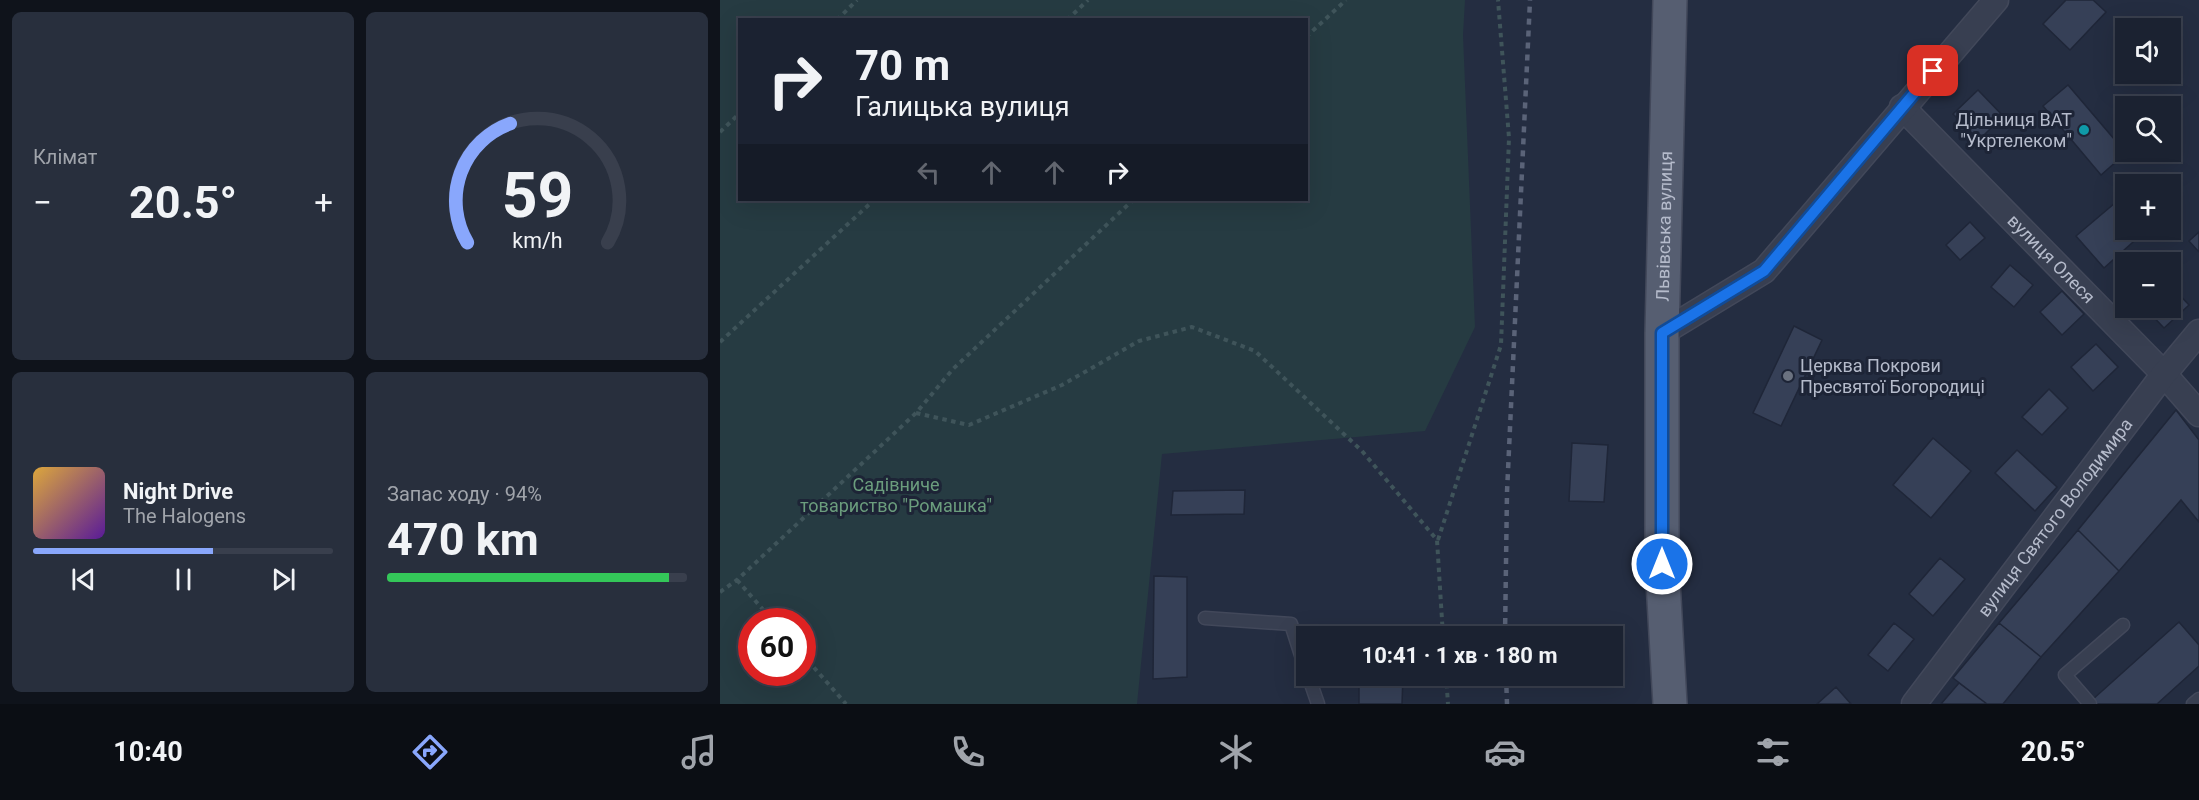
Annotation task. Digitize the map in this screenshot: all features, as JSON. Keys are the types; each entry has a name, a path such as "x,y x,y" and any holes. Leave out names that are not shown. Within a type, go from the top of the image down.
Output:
{"main road":[{"name":"Львівська вулиця","path":"1670,0 1662,333 1662,564 1670,704"}],"street":[{"path":"1662,333 1764,271 1902,107 1996,0"},
{"name":"вулиця Олеся","path":"1902,107 2164,374 2199,414"},
{"name":"вулиця Святого Володимира","path":"1914,704 2164,374 2199,332"}],"lane":[{"path":"1205,618 1291,624 1296,639"},
{"path":"2090,704 2065,675 2123,624"},
{"path":"1312,686 1318,704"},
{"path":"2193,704 2199,699"}],"path":[{"path":"839,18 857,0"},
{"path":"1070,18 1088,0"},
{"path":"1308,36 1347,0"},
{"path":"1442,626 1437,540 1501,345 1509,138 1497,0"},
{"path":"720,132 738,116"},
{"path":"720,342 873,201"},
{"path":"720,592 738,580 916,413 952,369 1132,201"},
{"path":"916,413 969,425 1062,385 1139,341 1192,327 1255,351 1362,452 1437,540"},
{"path":"738,580 762,608"},
{"path":"816,670 846,704"},
{"path":"1447,686 1448,704"}],"green space":[{"name":"Садівниче товариство \"Ромашка\"","path":"720,0 1465,0 1463,35 1475,327 1425,431 1162,454 1137,704 720,704"}],"building":[{"path":"2066,0 2093,0 2106,12 2070,50 2043,24"},
{"name":"Дільниця ВАТ \"Укртелеком\"","path":"2068,85 2115,140 2116,162 2101,175 2043,106"},
{"path":"1978,90 2003,116 1979,140 1953,114"},
{"path":"2115,203 2115,240 2135,240 2122,252 2115,252 2115,258 2104,268 2076,236"},
{"path":"1970,222 1985,238 1960,260 1946,245"},
{"path":"2199,232 2199,252 2189,241"},
{"path":"2010,265 2033,285 2014,307 1991,287"},
{"path":"2062,291 2084,314 2062,335 2040,312"},
{"path":"2181,297 2189,305 2181,312"},
{"path":"2154,318 2175,318 2164,328"},
{"name":"Церква Покрови Пресвятої Богородиці","path":"1794,326 1822,340 1781,426 1753,413"},
{"path":"2096,344 2118,367 2093,391 2071,367"},
{"path":"2049,389 2068,408 2042,435 2022,417"},
{"path":"2176,410 2199,440 2199,522 2181,500 2119,571 2078,530"},
{"path":"1933,438 1971,471 1931,518 1893,485"},
{"path":"1572,443 1608,445 1604,502 1569,501"},
{"path":"2017,450 2057,487 2035,511 1995,473"},
{"path":"1245,490 1244,514 1171,515 1173,491"},
{"path":"2078,530 2119,571 2041,657 1999,623"},
{"path":"1940,558 1965,579 1933,616 1909,594"},
{"path":"1154,576 1187,577 1187,677 1153,679"},
{"path":"2179,622 2199,645 2199,666 2157,704 2095,704 2092,700"},
{"path":"1894,623 1914,639 1888,671 1868,655"},
{"path":"1999,623 2041,657 2003,704 1987,704 1953,678"},
{"path":"1959,683 1987,704 1941,704"},
{"path":"1359,686 1403,686 1402,704 1359,704"},
{"path":"1836,687 1851,704 1817,704"}],"railway":[{"path":"1505,626 1507,492 1530,0"},
{"path":"1506,686 1507,704"}],"place":[{"name":"Дільниця ВАТ \"Укртелеком\"","path":"2084,130"},
{"name":"Церква Покрови Пресвятої Богородиці","path":"1788,376"}],"route":[{"path":"1662,564 1662,333 1764,271 1933,71"}]}
